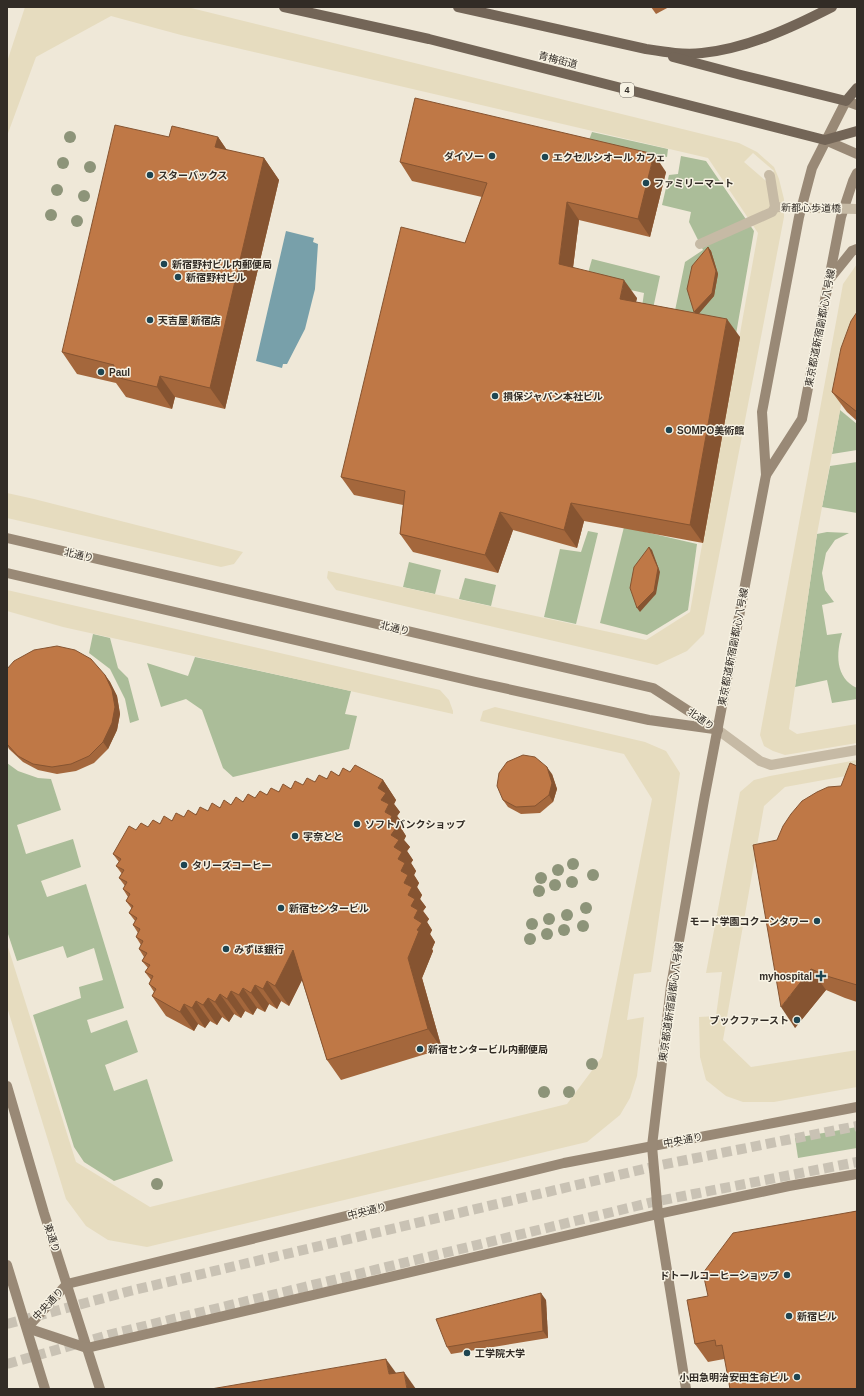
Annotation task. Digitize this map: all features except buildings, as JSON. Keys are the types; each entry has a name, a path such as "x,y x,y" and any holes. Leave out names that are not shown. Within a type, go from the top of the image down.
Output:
{"main road":[{"name":"青梅街道","path":"284,7 429,40 825,140"},
{"path":"458,7 646,49 857,105"},
{"path":"646,49 675,53 701,53 725,49 751,42 778,32 828,8"},
{"path":"846,101 857,88"},
{"name":"東京都道新宿副都心八号線","path":"686,1389 658,1214 652,1146 671,986 766,476 762,412 799,217 812,168 846,101"},
{"name":"4","path":"825,140 857,131"},
{"path":"825,140 857,154"},
{"name":"東京都道新宿副都心八号線","path":"766,476 802,419 841,217 857,173"},
{"path":"830,279 852,252 857,249"},
{"name":"北通り","path":"7,538 653,688 718,730"},
{"name":"北通り","path":"7,573 483,684 649,720 718,730"},
{"name":"東通り","path":"7,1086 44,1213 100,1389"},
{"name":"中央通り","path":"87,1348 26,1328 67,1284 564,1163 857,1107"},
{"path":"87,1348 658,1214 789,1186 857,1174"},
{"path":"7,1265 45,1389"}],"street":[{"name":"新都心歩道橋","path":"769,175 775,208 857,209"},
{"path":"700,244 772,212 775,208"},
{"path":"718,730 760,761 771,765 857,750"}],"green space":[{"path":"592,132 668,149 667,157 589,140"},
{"path":"681,156 706,161 754,231 728,380 664,364 685,262 703,250 689,222 691,212 662,205 669,175 678,174"},
{"path":"592,259 660,276 651,318 641,314 644,293 586,280"},
{"path":"840,410 857,424 857,450 832,454"},
{"path":"857,462 857,513 822,507 830,466"},
{"path":"624,527 697,544 688,610 647,635 600,623"},
{"path":"588,531 598,533 576,624 544,617 560,549 581,552"},
{"path":"827,532 849,533 835,540 826,553 822,573 825,590 834,602 822,605 827,635 842,633 838,657 841,671 850,684 857,688 857,699 832,703 827,680 795,687 817,534"},
{"path":"409,562 441,570 435,594 403,587"},
{"path":"465,578 496,585 491,606 459,599"},
{"path":"93,634 110,638 118,668 128,678 139,720 130,723 125,699 110,669 89,653"},
{"path":"195,657 351,691 345,714 357,716 349,749 233,777 223,768 202,710 186,699 161,707 147,663 188,676"},
{"path":"7,763 18,771 38,778 51,779 61,810 17,825 26,854 73,839 81,867 41,881 47,897 86,884 124,1008 87,1020 91,1033 127,1020 138,1052 105,1065 114,1091 147,1079 173,1161 114,1181 84,1162 74,1147 33,1015 81,998 79,987 103,980 94,948 67,958 63,946 17,961 7,931"},
{"path":"857,1127 857,1148 798,1158 795,1138"}],"shaded area":[{"path":"25,7 187,7 739,143 757,152 774,167 779,179 784,199 784,217 704,634 687,651 657,665 336,590 327,578 328,571 646,640 690,612 758,233 708,158 181,35 111,16 36,57 7,136 7,62","holes":["753,153 774,171 766,181 744,162"]},
{"path":"857,264 856,325 817,534 789,729 797,734 857,724 857,743 785,755 764,746 760,735 843,284"},
{"path":"7,493 243,552 234,564 221,567 7,518"},
{"path":"7,590 440,690 449,700 453,714 63,627 7,611"},
{"path":"495,707 645,742 666,751 680,773 651,972 634,974 627,1020 644,1017 637,1076 630,1098 620,1115 587,1142 147,1247 108,1240 86,1226 66,1199 7,1007 7,944 76,1162 150,1207 567,1104 602,1057 652,799 624,754 480,721 483,711"},
{"path":"857,760 857,774 785,787 764,806 723,1040 751,1067 857,1050 857,1087 774,1102 743,1102 726,1096 706,1080 700,1057 699,1017 716,1016 722,972 706,973 740,792 754,780"}],"water":[{"path":"286,231 314,238 313,242 318,244 315,289 305,329 287,364 283,364 282,368 256,361"}],"tunnel":[{"path":"7,1324 130,1291 661,1165 857,1126"},
{"path":"7,1364 112,1334 653,1202 857,1162"}],"place":[{"name":"ダイソー","path":"492,156"},
{"name":"エクセルシオール カフェ","path":"545,157"},
{"name":"スターバックス","path":"150,175"},
{"name":"ファミリーマート","path":"646,183"},
{"name":"新宿野村ビル内郵便局","path":"164,264"},
{"name":"新宿野村ビル","path":"178,277"},
{"name":"天吉屋 新宿店","path":"150,320"},
{"name":"Paul","path":"101,372"},
{"name":"損保ジャパン本社ビル","path":"495,396"},
{"name":"SOMPO美術館","path":"669,430"},
{"name":"ソフトバンクショップ","path":"357,824"},
{"name":"宇奈とと","path":"295,836"},
{"name":"タリーズコーヒー","path":"184,865"},
{"name":"新宿センタービル","path":"281,908"},
{"name":"モード学園コクーンタワー","path":"817,921"},
{"name":"みずほ銀行","path":"226,949"},
{"name":"myhospital","path":"821,976"},
{"name":"ブックファースト","path":"797,1020"},
{"name":"新宿センタービル内郵便局","path":"420,1049"},
{"name":"ドトールコーヒーショップ","path":"787,1275"},
{"name":"新宿ビル","path":"789,1316"},
{"name":"工学院大学","path":"467,1353"},
{"name":"小田急明治安田生命ビル","path":"797,1377"}]}
